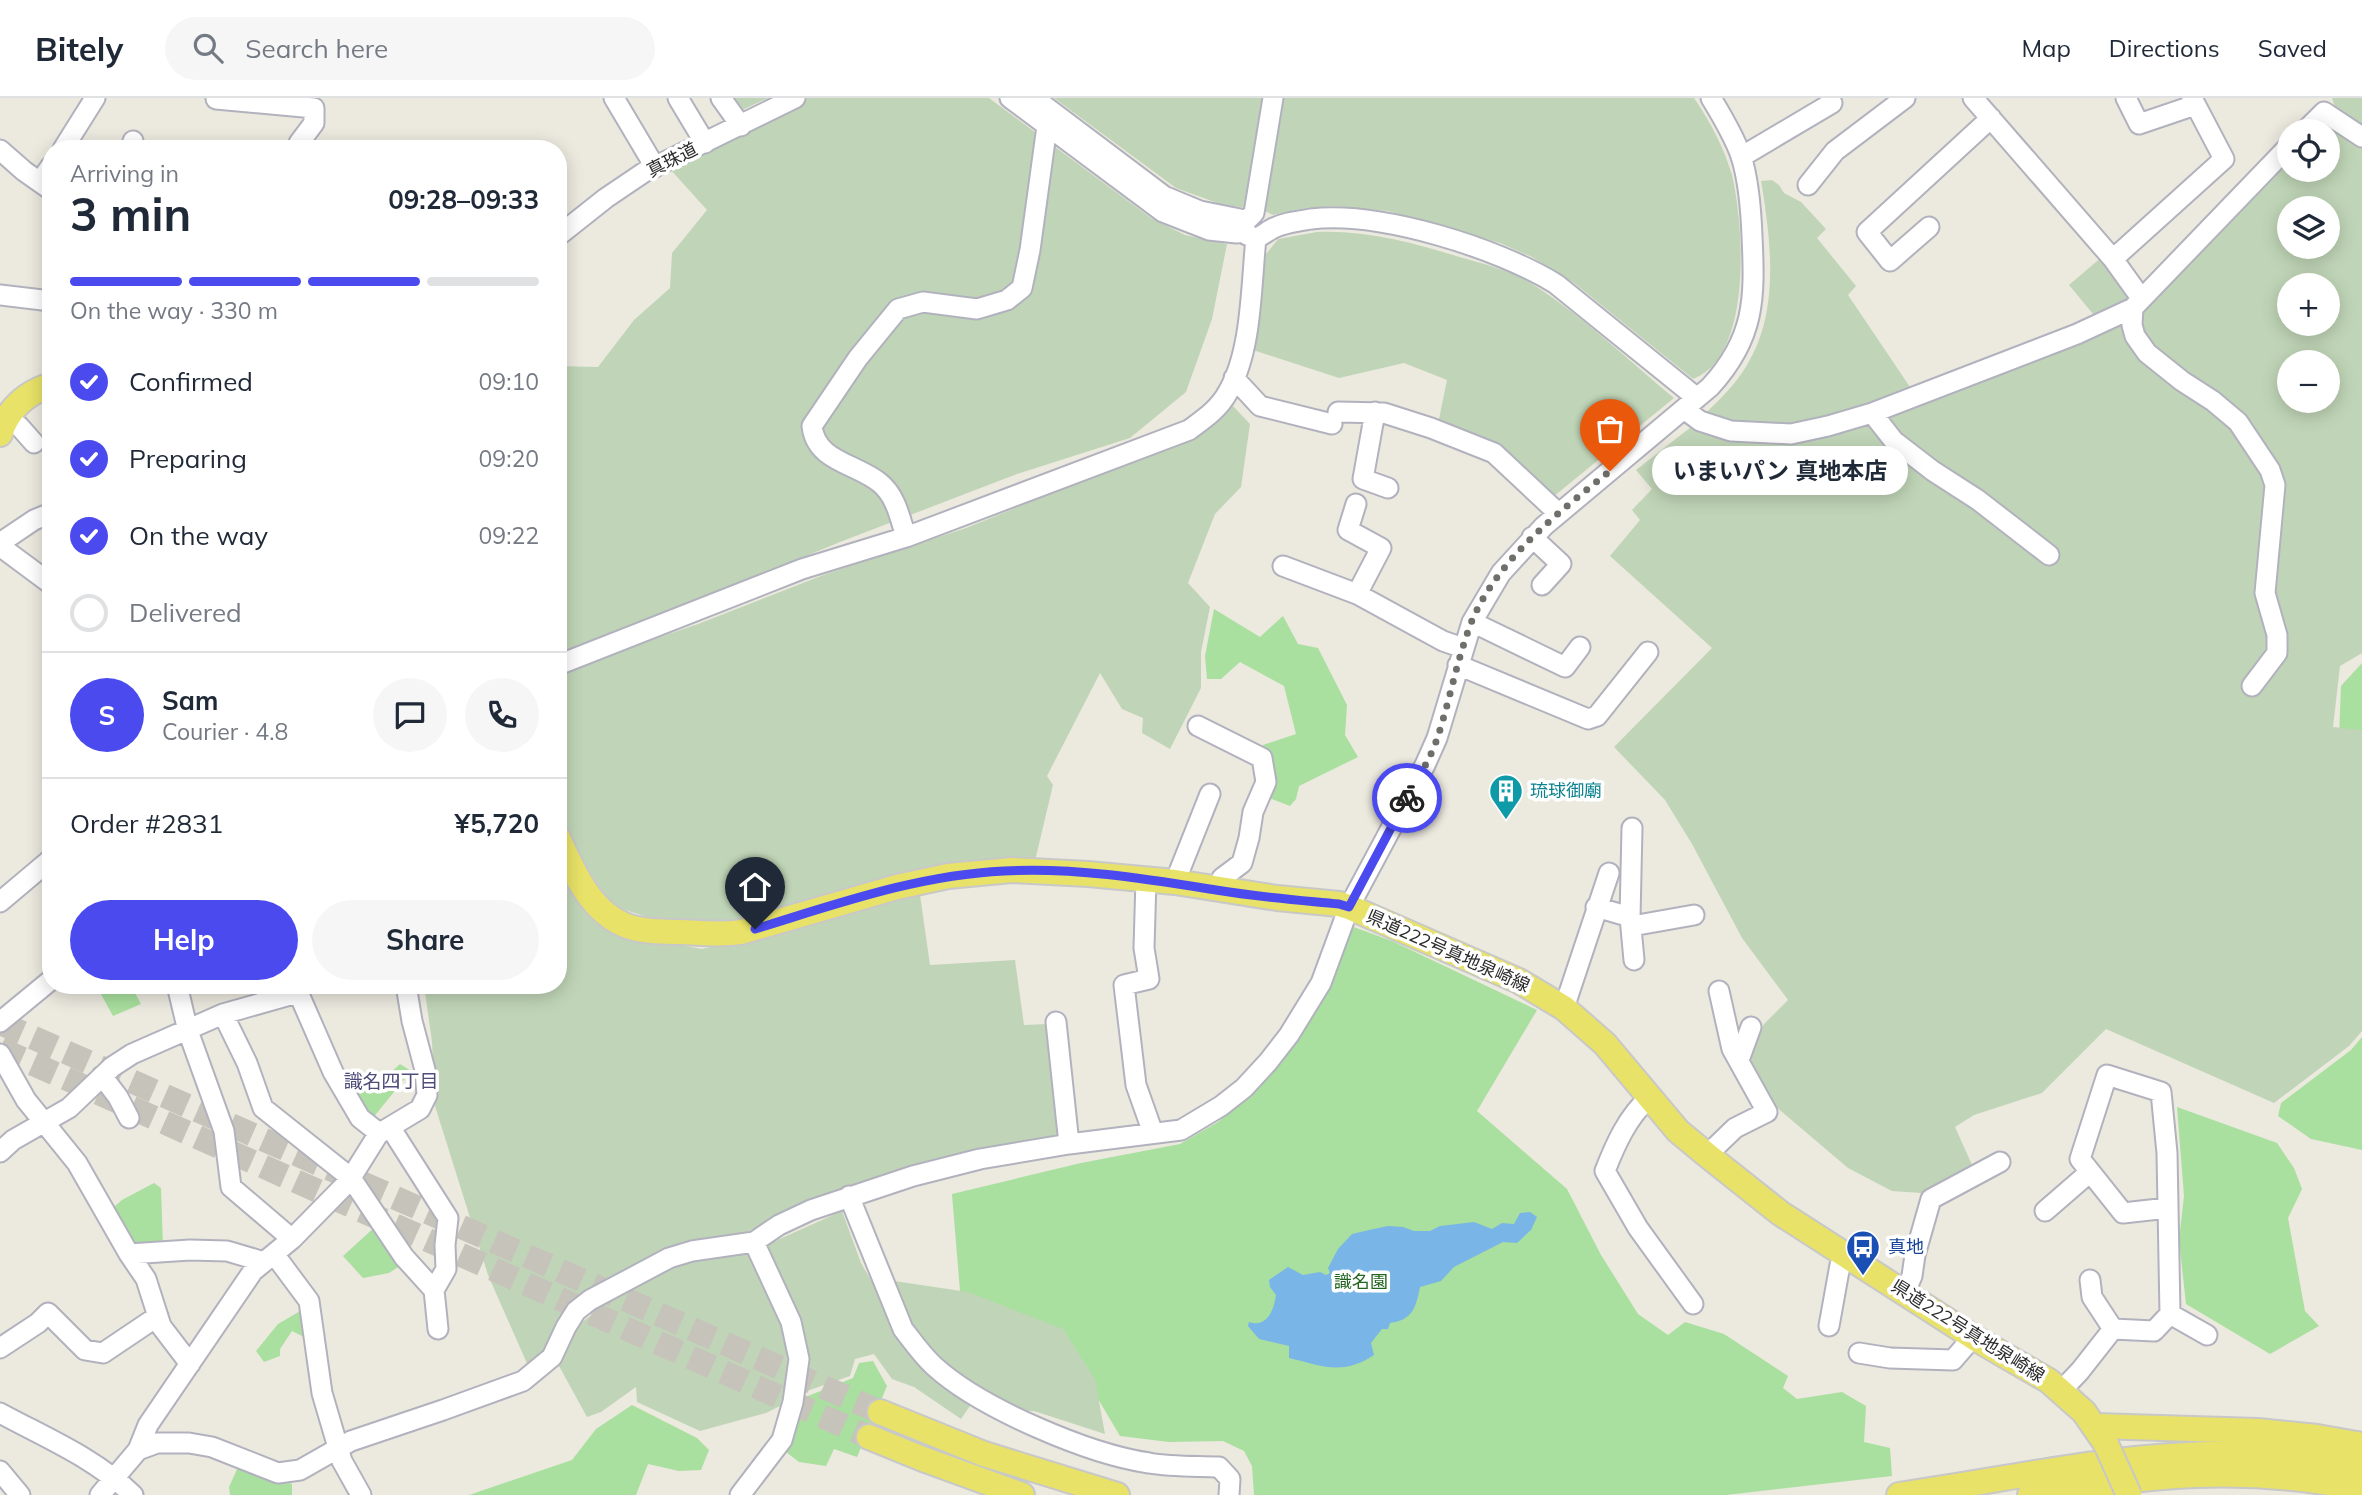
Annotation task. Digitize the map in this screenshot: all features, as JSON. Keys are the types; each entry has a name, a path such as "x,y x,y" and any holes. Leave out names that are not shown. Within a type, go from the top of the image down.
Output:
{"main road":[{"path":"3,427 23,398 42,389"},
{"name":"県道222号真地泉崎線","path":"567,855 585,890 605,914 637,929 664,932 741,932 897,887 975,873 1040,871 1146,879 1349,907 1519,981 1564,1008 1605,1044 1678,1132 1780,1213 2061,1391 2101,1435"},
{"path":"880,1412 984,1454 1117,1495"},
{"path":"2129,1495 2101,1435 2258,1431 2362,1445"},
{"path":"869,1437 1022,1495"},
{"path":"1899,1495 2098,1465 2212,1454 2292,1458 2362,1469"},
{"path":"2030,1495 2140,1478 2214,1473 2290,1476 2362,1489"}],"street":[{"path":"69,140 95,98"},
{"path":"614,98 655,167"},
{"path":"678,98 705,143"},
{"path":"721,98 741,126"},
{"name":"真珠道","path":"567,229 606,198 655,167 794,98"},
{"path":"1010,98 1163,212 1209,230 1237,233 1269,230 1295,222 1351,218 1408,228 1497,255 1536,272 1556,284 1691,404 1700,421 1731,431 1757,434 1791,434 1872,413 2077,334 2137,303 2277,158"},
{"path":"1034,98 1164,196 1249,230"},
{"path":"567,661 802,569 906,537 1189,430 1211,414 1228,392 1244,350 1249,230 1273,98"},
{"path":"138,1450 157,1443 189,1443 212,1447 278,1473 300,1470 351,1441 523,1381 552,1357 565,1327 576,1311 590,1300 669,1258 692,1251 754,1242 779,1225 849,1196 980,1159 1069,1144 1181,1130 1244,1088 1289,1035 1321,983 1349,907 1437,738 1472,622 1501,573 1532,537 1558,513 1691,404 1726,369 1738,348 1752,308 1754,286 1751,223 1741,157 1711,98"},
{"path":"1808,185 1835,151 1905,98"},
{"path":"1973,98 2113,259 2137,303 2132,325 2135,336 2147,353 2238,422 2270,470 2275,485 2266,593 2278,644 2277,653 2252,686"},
{"path":"2113,259 2224,159 2193,101 2139,124 2126,98"},
{"path":"216,99 314,108 314,123 301,140"},
{"path":"1741,157 1832,103"},
{"path":"2317,119 2324,112 2335,119"},
{"path":"1929,227 1889,261 1867,232 1991,118"},
{"path":"2340,123 2362,137"},
{"path":"906,537 894,501 880,483 826,453 814,440 812,426 858,358 898,309 923,302 977,309 1007,300 1022,288 1030,250 1047,126"},
{"path":"0,150 42,177"},
{"path":"0,295 42,300"},
{"path":"1234,378 1260,405 1335,418 1376,412 1431,428 1494,453 1558,513"},
{"path":"1376,412 1363,479 1388,488"},
{"path":"1872,413 1894,441 1933,471 1978,500 2049,555"},
{"path":"3,427 19,426 34,443"},
{"path":"1356,504 1348,530 1381,548 1357,594"},
{"path":"42,517 0,543 5,550 42,577"},
{"path":"1532,537 1561,564 1542,585"},
{"path":"1283,566 1357,594 1443,641 1460,656 1588,719 1597,716 1648,652"},
{"path":"1472,622 1565,667 1580,647"},
{"path":"1198,726 1262,758 1266,782 1253,812 1242,863 1222,878 1219,891"},
{"path":"1175,882 1210,794"},
{"path":"1632,828 1631,921 1634,960"},
{"path":"0,902 42,867"},
{"path":"1564,1008 1609,873"},
{"path":"1146,879 1144,947 1149,979 1124,985 1136,1085 1153,1133"},
{"path":"1596,907 1631,921 1694,915"},
{"path":"0,1022 42,987"},
{"path":"1707,1155 1735,1128 1767,1112 1732,1049 1719,991"},
{"path":"179,994 188,1031 224,1130 231,1187 292,1239"},
{"path":"0,1152 13,1140 69,1108 102,1076 132,1054 223,1014 281,994"},
{"path":"298,994 333,1072 360,1118 384,1130 448,1218 444,1245 446,1269 434,1290"},
{"path":"100,1495 138,1450 148,1425 253,1271 292,1239 351,1178 384,1130 420,1109 427,1095 425,1070 412,1021 408,994"},
{"path":"223,1014 247,1063 263,1108 351,1178 404,1256 434,1290 438,1329"},
{"path":"1056,1022 1069,1144"},
{"path":"1739,1060 1751,1027"},
{"path":"0,1054 26,1100 77,1163 128,1254 146,1279 162,1326 190,1364"},
{"path":"2113,1329 2154,1331 2170,1314 2167,1153 2161,1092 2107,1075 2080,1159 2123,1213 2168,1208"},
{"path":"102,1076 129,1118"},
{"path":"1649,1098 1638,1108 1612,1153 1605,1171 1638,1228 1693,1304"},
{"path":"1905,1292 1912,1276 1915,1255 1931,1199 2000,1162"},
{"path":"2045,1211 2090,1172"},
{"path":"849,1196 903,1329 935,1368 978,1397 1086,1448 1147,1463 1219,1467 1230,1479 1229,1495"},
{"path":"740,1495 782,1440 793,1402 799,1359 791,1322 754,1242"},
{"path":"128,1254 190,1250 228,1251 269,1258 309,1301 322,1393 338,1449 360,1495"},
{"path":"1829,1326 1840,1265 1846,1254"},
{"path":"2090,1280 2092,1297 2113,1329"},
{"path":"0,1348 47,1313 85,1350 103,1353 158,1316"},
{"path":"2170,1314 2207,1335"},
{"path":"2061,1391 2113,1329"},
{"path":"1859,1353 1890,1358 1953,1360 1973,1337"},
{"path":"0,1413 48,1436 115,1478 132,1495"},
{"path":"0,1471 20,1495"}],"green space":[{"path":"729,98 768,98 740,111"},
{"path":"807,98 989,98 1151,218 1185,235 1227,244 1212,319 1186,392 1130,438 1017,474 840,542 630,629 567,649 567,366 598,367 634,320 670,288 672,253 707,210 670,169 767,123"},
{"path":"1054,98 1694,98 1725,155 1736,197 1741,256 1740,288 1735,318 1726,345 1712,366 1693,379 1574,283 1532,257 1500,243 1388,211 1334,206 1273,215 1265,211 1220,204 1176,188"},
{"path":"2332,98 2362,98 2362,653 2340,666 2333,727 2362,730 2362,1031 2349,1046 2274,1103 2106,1029 2042,1093 1974,1115 1955,1127 1973,1167 1921,1193 1892,1191 1848,1168 1774,1105 1748,1054 1764,1024 1788,1000 1742,938 1692,844 1665,800 1614,747 1712,648 1610,556 1640,520 1632,510 1652,489 1636,470 1691,427 1795,438 2130,315 2277,167 2277,182 2340,182 2340,119 2324,119 2335,108"},
{"path":"1772,180 1784,193 1801,202 1826,229 1817,238 1856,286 1848,295 1912,390 1848,412 1781,426 1736,424 1705,414 1743,372 1765,322 1769,299 1770,251 1761,181"},
{"path":"1317,232 1354,233 1391,239 1482,263 1520,277 1573,313 1674,398 1553,497 1496,450 1439,419 1447,380 1404,363 1339,378 1253,350 1263,258 1278,239"},
{"path":"2103,256 2135,295 2098,320 2069,285"},
{"path":"1233,406 1250,424 1241,487 1215,514 1188,583 1210,607 1201,652 1201,688 1170,749 1142,733 1143,718 1122,709 1100,673 1047,776 1053,785 1035,861 733,926 669,924 613,906 575,851 567,833 567,669 698,624 826,574 966,528 1183,440"},
{"path":"1214,609 1260,637 1283,616 1298,644 1318,648 1347,705 1345,735 1358,757 1299,786 1296,799 1290,806 1267,797 1270,776 1263,745 1296,734 1284,686 1240,662 1221,679 1207,679 1205,656"},
{"path":"2362,663 2362,796 2338,764 2341,686"},
{"path":"567,880 610,932 702,949 797,928 920,895 930,965 1015,960 1024,1025 1049,1024 1062,1136 849,1189 722,1242 668,1248 585,1296 529,1368 488,1275 435,1106 432,1042 425,994 567,994"},
{"name":"識名園","path":"1351,926 1392,941 1537,1010 1477,1111 1567,1189 1601,1255 1638,1314 1668,1335 1685,1322 1724,1334 1788,1376 1783,1388 1797,1399 1842,1392 1866,1406 1864,1442 1890,1448 1892,1476 1726,1495 1254,1495 1252,1466 1244,1451 1223,1441 1169,1442 1120,1436 1059,1333 961,1303 952,1194 1081,1163 1180,1144 1218,1122 1274,1071 1293,1045"},
{"path":"101,994 136,994 141,1004 113,1016"},
{"path":"2362,1037 2362,1150 2311,1139 2278,1116 2281,1103 2351,1050"},
{"path":"400,1064 411,1071 372,1119 352,1092 380,1082"},
{"path":"2177,1107 2277,1143 2294,1168 2302,1189 2288,1218 2305,1311 2319,1326 2270,1354 2186,1304 2179,1240 2184,1196"},
{"path":"154,1183 161,1188 163,1247 132,1250 107,1213 122,1200"},
{"path":"842,1211 861,1263 893,1318 974,1400 961,1419 914,1387 892,1379 874,1354 855,1359 850,1376 804,1392 764,1246"},
{"path":"376,1226 403,1264 389,1273 363,1278 343,1256"},
{"path":"752,1248 776,1306 786,1343 787,1363 780,1406 766,1413 700,1431 637,1402 636,1387 601,1412 587,1417 559,1366 574,1328 609,1302 692,1256"},
{"path":"894,1281 968,1292 1063,1329 1095,1379 1105,1434 1034,1411 1017,1409 979,1389 940,1357 910,1323 901,1308"},
{"path":"302,1310 308,1339 292,1331 280,1349 280,1356 264,1362 256,1351 278,1324"},
{"path":"873,1361 887,1386 857,1457 834,1449 826,1466 799,1462 786,1452 803,1398 853,1378 859,1363"},
{"path":"632,1405 697,1438 709,1450 701,1470 679,1471 648,1464 636,1495 469,1495 572,1460 596,1429"},
{"path":"238,1467 292,1484 292,1495 230,1495 229,1487"}],"water":[{"path":"1530,1212 1537,1217 1531,1230 1517,1243 1503,1242 1454,1267 1441,1281 1420,1287 1417,1301 1409,1316 1390,1323 1388,1329 1382,1329 1371,1343 1374,1355 1363,1361 1332,1367 1289,1358 1289,1346 1259,1339 1248,1326 1249,1322 1265,1320 1271,1312 1276,1295 1269,1280 1288,1267 1303,1275 1330,1273 1328,1268 1338,1249 1352,1234 1388,1226 1430,1231 1440,1226 1474,1222 1492,1229 1502,1223 1514,1224 1520,1213"}],"tunnel":[{"path":"0,1023 880,1412"},
{"path":"0,1049 869,1437"}],"way so far":[{"path":"1407,798 1437,738 1472,622 1489,591 1532,537 1610,471"}],"place":[{"name":"いまいパン 真地本店","path":"1610,471"},
{"name":"琉球御廟","path":"1506,821"},
{"name":"真地","path":"1863,1277"}],"district":[{"name":"識名四丁目","path":"391,1081"}],"route":[{"path":"755,929 897,887 948,876 1012,870 1088,873 1175,882 1219,891 1349,907 1407,798"}]}
